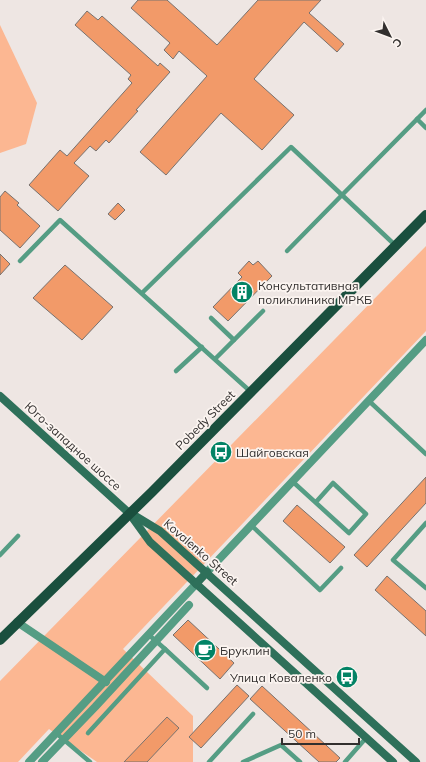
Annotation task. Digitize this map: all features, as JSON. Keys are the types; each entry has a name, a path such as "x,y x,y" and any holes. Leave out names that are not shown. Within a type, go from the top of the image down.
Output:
{"main road":[{"name":"Pobedy Street","path":"0,640 251,392 426,215"},
{"name":"Юго-западное шоссе","path":"0,396 129,513"},
{"name":"Kovalenko Street","path":"129,513 160,531 416,762"},
{"name":"Kovalenko Street","path":"129,513 150,542 392,762"},
{"path":"196,584 207,572"}],"street":[{"path":"207,572 426,340"},
{"path":"29,762 106,682 196,584"},
{"path":"42,762 188,605"},
{"path":"17,622 106,682"}],"lane":[{"path":"287,251 426,110"},
{"path":"417,119 426,128"},
{"path":"142,293 291,147 396,246"},
{"path":"20,261 60,220 251,392"},
{"path":"215,359 263,311"},
{"path":"211,318 234,340"},
{"path":"176,371 202,347"},
{"path":"369,401 426,454"},
{"path":"292,482 349,533 366,514 332,483 316,502"},
{"path":"426,523 393,560 426,588"},
{"path":"251,525 320,590 341,568"},
{"path":"0,555 18,536"},
{"path":"149,635 207,688"},
{"path":"88,733 165,650"},
{"path":"209,762 253,714"},
{"path":"56,733 90,762"},
{"path":"345,762 366,738"},
{"path":"244,762 281,745 300,762"}],"shaded area":[{"path":"0,25 37,103 26,144 0,153"},
{"path":"426,246 426,331 123,649 193,716 193,762 97,762 49,729 18,762 0,762 0,681"}],"building":[{"path":"138,0 167,0 217,45 258,0 321,0 309,13 344,44 337,52 304,22 254,79 294,115 262,150 221,113 166,175 140,152 207,76 179,51 173,59 164,50 170,43 131,8"},
{"path":"87,11 98,20 102,16 158,66 160,63 170,72 109,143 106,140 96,151 90,146 74,163 89,176 58,211 29,185 60,150 67,156 132,83 128,79 131,75 75,25"},
{"path":"5,191 19,203 17,205 40,226 20,248 0,230 0,197"},
{"path":"118,203 125,210 115,220 108,214"},
{"path":"0,254 10,264 0,275"},
{"name":"Консультативная поликлиника МРКБ","path":"249,261 253,265 258,261 272,276 228,321 213,307 242,277 238,273"},
{"path":"65,265 113,307 82,340 33,298"},
{"path":"426,477 426,503 367,567 354,555"},
{"path":"297,505 345,547 330,563 283,521"},
{"path":"387,576 426,611 426,636 375,590"},
{"path":"188,620 234,663 220,679 173,635"},
{"path":"237,685 249,696 201,748 189,737"},
{"path":"262,686 340,758 336,762 319,762 250,699"},
{"path":"167,717 179,728 147,762 124,762"}],"place":[{"name":"Консультативная поликлиника МРКБ","path":"242,292"},
{"name":"Шайговская","path":"221,452"},
{"name":"Бруклин","path":"205,650"},
{"name":"Улица Коваленко","path":"347,677"}]}
